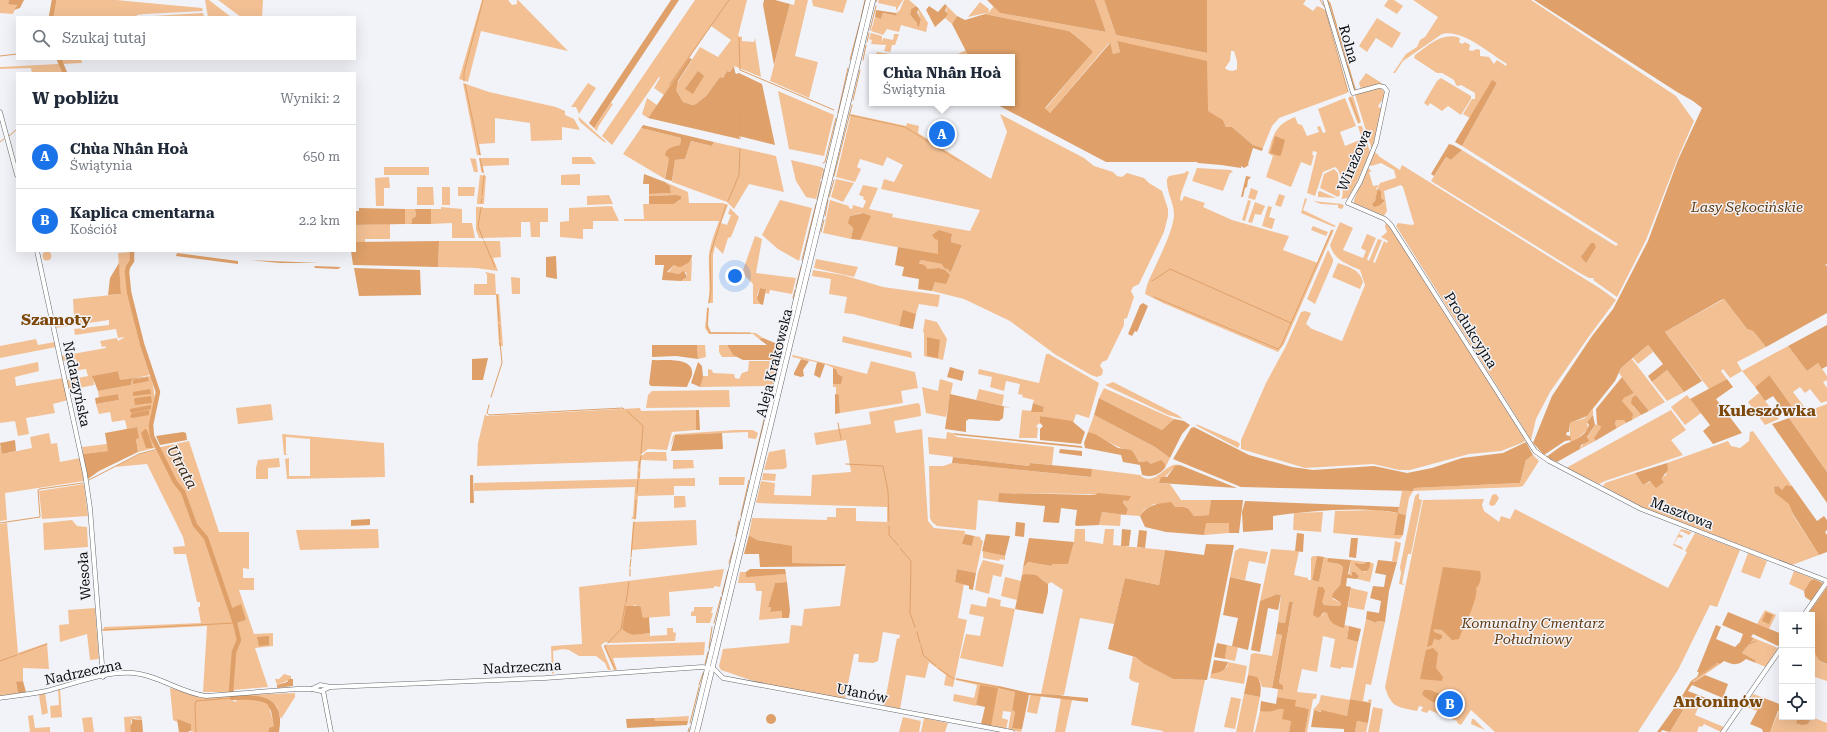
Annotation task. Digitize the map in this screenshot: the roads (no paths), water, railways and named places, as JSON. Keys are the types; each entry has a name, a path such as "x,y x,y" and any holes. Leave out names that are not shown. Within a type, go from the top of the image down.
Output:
{"main road":[{"name":"Aleja Krakowska","path":"692,732 868,0"},
{"name":"Aleja Krakowska","path":"697,732 874,0"}],"street":[{"name":"Rolna","path":"1325,0 1352,93"},
{"name":"Wirażowa","path":"1352,93 1382,86 1386,88 1387,93 1376,143 1360,182 1348,203 1387,221"},
{"path":"0,112 16,171"},
{"name":"Produkcyjna","path":"1387,221 1395,230 1535,451"},
{"name":"Nadarzyńska","path":"38,252 85,474"},
{"name":"Masztowa","path":"1535,451 1549,461 1641,509 1827,581"},
{"name":"Wesoła","path":"85,474 90,514 103,677"},
{"path":"1806,612 1827,581"},
{"path":"1723,732 1779,652"},
{"name":"Nadrzeczna","path":"0,698 39,692 78,681 128,673 140,674 193,693 206,696 321,689 331,687 522,679 707,667 713,668"},
{"name":"Ułanów","path":"713,668 723,678 1012,732"},
{"path":"321,689 331,732"}],"waterway":[{"name":"Utrata","path":"51,16 54,0"},
{"path":"464,81 464,72 483,0"},
{"path":"670,84 729,0"},
{"path":"861,18 865,0"},
{"path":"1320,0 1324,6"},
{"path":"1328,2 1330,3 1355,89"},
{"path":"870,30 876,6"},
{"path":"1325,10 1348,92"},
{"path":"850,60 860,22"},
{"path":"867,42 869,33"},
{"path":"739,38 740,70 834,110"},
{"path":"863,60 866,45"},
{"path":"0,56 16,54"},
{"name":"Utrata","path":"59,60 65,72"},
{"path":"838,113 848,68"},
{"path":"853,100 860,70"},
{"path":"739,74 740,139"},
{"path":"465,84 480,155"},
{"path":"1350,97 1359,122"},
{"path":"834,176 852,105"},
{"path":"849,115 905,127 959,161"},
{"path":"823,163 825,162 836,118"},
{"path":"9,136 16,130"},
{"path":"0,142 4,139"},
{"path":"728,201 739,175 740,149"},
{"path":"480,159 483,172"},
{"path":"822,168 824,171 822,178"},
{"path":"482,195 484,175"},
{"path":"829,197 834,180"},
{"path":"817,200 821,182"},
{"path":"481,203 482,198"},
{"path":"825,216 828,200"},
{"path":"802,260 816,204"},
{"path":"709,303 711,291 710,255 726,205"},
{"path":"481,208 478,226 483,239"},
{"path":"821,232 824,220"},
{"path":"1152,281 1170,269 1291,323 1332,230"},
{"path":"484,241 495,267"},
{"name":"Utrata","path":"132,252 132,261 127,272 129,292 142,344 158,392 151,425 152,436 175,482 183,492 195,525 206,538 235,623 239,640 234,652 231,691"},
{"path":"796,287 801,267"},
{"path":"793,298 795,290"},
{"path":"497,295 499,321"},
{"path":"1154,297 1278,349 1281,346 1291,323"},
{"path":"708,308 707,327 710,333 750,333"},
{"path":"789,315 790,311"},
{"path":"778,359 788,318"},
{"path":"499,324 500,340"},
{"path":"491,397 502,363 500,342"},
{"path":"772,383 777,363"},
{"path":"767,403 770,391"},
{"path":"489,405 487,413 489,415 624,409"},
{"path":"751,475 767,407"},
{"path":"627,411 643,426 641,454"},
{"path":"838,423 841,439"},
{"path":"89,480 139,454 158,449"},
{"path":"639,468 641,456"},
{"path":"846,464 883,466 888,491 889,521"},
{"path":"639,472 639,477"},
{"path":"637,493 638,480"},
{"path":"741,515 749,480"},
{"path":"0,523 40,517 38,490 40,489 83,483"},
{"path":"635,519 636,500"},
{"path":"736,536 739,521"},
{"path":"631,557 634,522"},
{"path":"889,526 889,535 898,545"},
{"path":"729,563 735,542"},
{"path":"900,548 911,561 910,613 915,627"},
{"path":"630,567 631,559"},
{"path":"630,569 630,576"},
{"path":"722,594 728,571"},
{"path":"626,603 629,582"},
{"path":"714,623 721,597"},
{"path":"608,643 621,629 625,605"},
{"path":"102,630 235,623"},
{"path":"709,648 712,627"},
{"path":"917,632 920,643"},
{"path":"1720,662 1733,650 1756,641"},
{"path":"20,654 47,644"},
{"path":"606,645 605,647 615,669"},
{"path":"921,645 923,655 936,666"},
{"path":"705,664 708,652"},
{"path":"0,661 17,655"},
{"path":"1692,681 1717,664"},
{"path":"938,668 954,679"},
{"path":"699,685 703,673"},
{"path":"956,679 1028,694"},
{"path":"690,723 699,687"},
{"path":"1685,697 1686,693"},
{"path":"1031,695 1055,695 1087,700"},
{"name":"Utrata","path":"232,696 232,698 242,697 260,699 267,701 272,705 276,712 276,732"},
{"path":"196,732 196,701 232,698"},
{"path":"1667,731 1681,712"},
{"path":"645,719 649,726"},
{"path":"688,732 689,728"}],"place":[{"name":"Chùa Nhân Hoà","path":"942,134"},
{"name":"Kaplica cmentarna","path":"1450,704"}],"district":[{"name":"Szamoty","path":"56,319"},
{"name":"Kuleszówka","path":"1767,410"},
{"name":"Antoninów","path":"1718,701"}],"park label":[{"name":"Lasy Sękocińskie","path":"1747,207"},
{"name":"Komunalny Cmentarz Południowy","path":"1533,632"}]}
